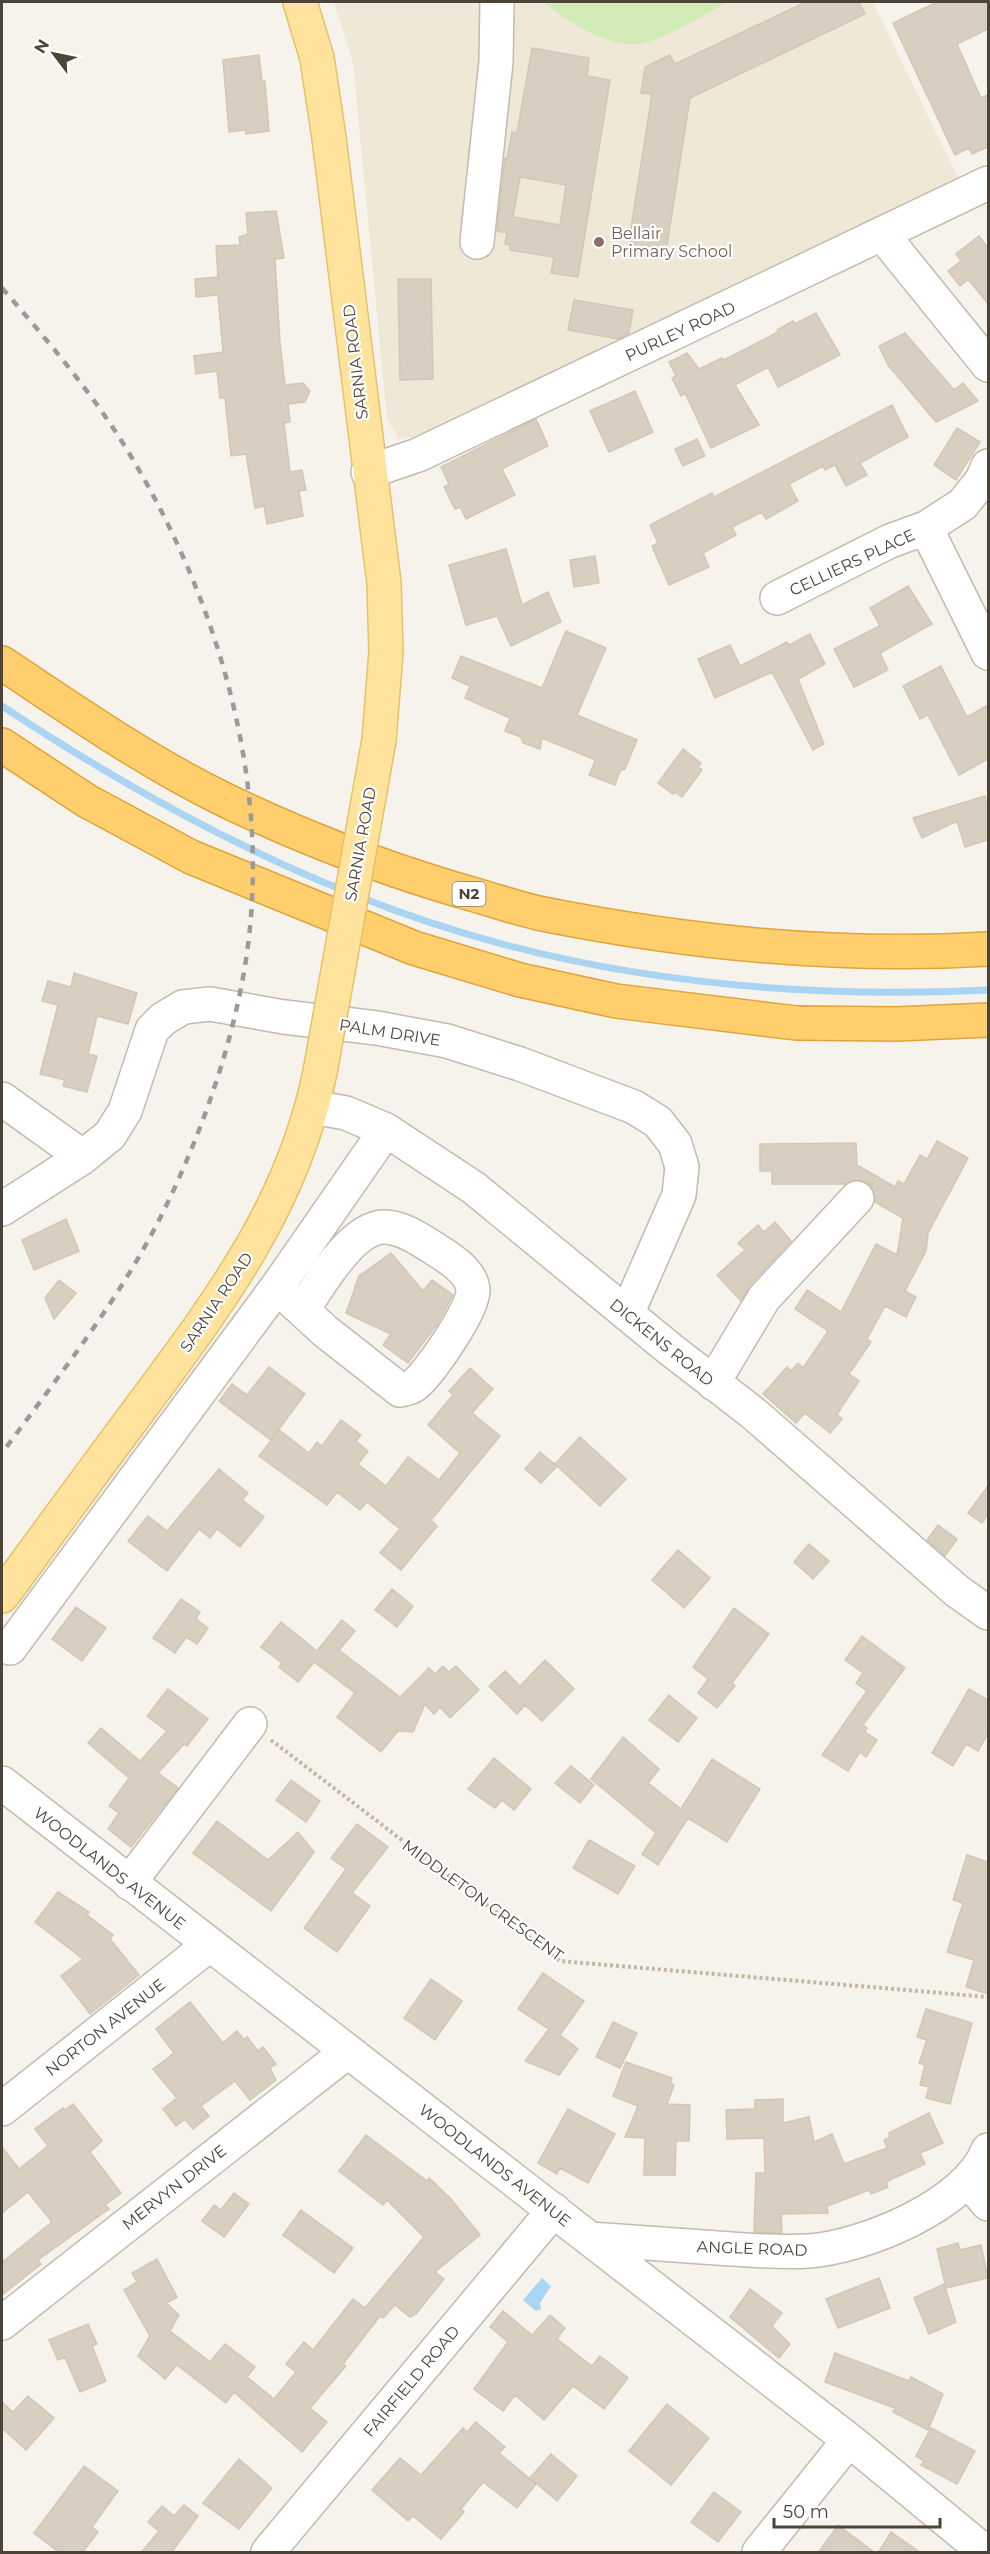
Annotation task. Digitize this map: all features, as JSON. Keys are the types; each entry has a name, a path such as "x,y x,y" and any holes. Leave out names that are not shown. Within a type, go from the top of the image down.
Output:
{"highway":[{"name":"N2","path":"2,663 143,755 220,797 305,836 444,886 542,914 735,943 827,951 923,953 988,949"},
{"path":"2,745 87,801 191,857 414,948 520,980 616,1001 796,1023 897,1024 988,1020"}],"main road":[{"name":"SARNIA ROAD","path":"2,1596 217,1306 259,1238 287,1179 313,1107 321,1067 379,740 386,652 384,583 368,472 327,127 317,58 300,2"}],"street":[{"path":"477,242 495,62 497,2"},
{"name":"PURLEY ROAD","path":"368,472 418,455 988,183"},
{"path":"882,234 988,364"},
{"name":"CELLIERS PLACE","path":"777,598 890,541 926,528 963,504 982,480 988,466"},
{"path":"926,528 988,653"},
{"name":"PALM DRIVE","path":"2,1209 83,1157 110,1135 119,1123 152,1030 163,1019 183,1007 210,1004 447,1041 520,1064 634,1107 658,1122 675,1144 682,1167 679,1195 627,1314"},
{"path":"2,1100 83,1157"},
{"name":"DICKENS ROAD","path":"313,1107 346,1113 386,1130 474,1188 627,1314 753,1413 957,1591 988,1613"},
{"path":"10,1648 277,1287 386,1130"},
{"path":"713,1383 764,1298 857,1198"},
{"path":"277,1287 303,1310 400,1390 413,1386 429,1369 471,1305 473,1289 466,1275 452,1259 397,1229 384,1227 373,1229 342,1255 303,1310"},
{"path":"62,1514 94,1535"},
{"path":"129,1883 250,1724"},
{"name":"WOODLANDS AVENUE","path":"2,1783 981,2542"},
{"name":"NORTON AVENUE","path":"2,2109 209,1945"},
{"name":"MERVYN DRIVE","path":"2,2324 347,2052"},
{"name":"ANGLE ROAD","path":"590,2239 772,2252 810,2251 853,2242 918,2216 951,2197 979,2193 988,2150"},
{"name":"FAIRFIELD ROAD","path":"268,2553 554,2210"},
{"path":"759,2553 849,2440"}],"path":[{"name":"MIDDLETON CRESCENT","path":"250,1724 560,1961 988,1997"}],"shaded area":[{"name":"Bellair Primary School","path":"334,2 873,2 959,180 430,435 399,439 387,419 353,63"}],"green space":[{"path":"543,2 727,2 670,33 639,44 626,44 600,37 575,25"}],"water":[{"path":"542,2278 551,2286 540,2303 541,2309 536,2311 523,2300"}],"building":[{"path":"806,2 859,2 865,14 690,98 665,258 627,253 652,94 641,93 645,67 670,55 675,64"},
{"path":"937,2 988,2 988,29 957,44 981,98 988,95 988,147 972,154 969,148 955,155 893,23"},
{"path":"532,48 589,58 587,76 610,80 578,277 551,273 554,257 510,250 510,245 505,244 507,233 497,231 505,158 507,159 512,132 517,133","holes":["520,177 566,185 560,225 513,217"]},
{"path":"259,55 262,81 265,81 269,131 246,134 245,130 229,132 223,60"},
{"path":"276,211 284,258 275,259 285,385 303,383 310,391 305,402 288,404 290,422 284,423 290,472 302,470 306,490 299,491 303,516 267,524 264,506 255,508 246,454 231,456 225,398 220,398 217,371 196,374 194,356 223,352 218,295 196,297 195,279 218,277 216,246 240,245 239,237 248,234 246,213"},
{"path":"979,236 988,248 988,304 968,279 960,286 948,271 961,261 956,254"},
{"path":"398,279 431,279 433,379 400,380"},
{"path":"574,300 633,310 629,333 619,339 568,330"},
{"path":"816,313 840,355 778,387 768,367 735,385 759,425 711,448 685,393 681,396 672,378 676,376 669,362 687,353 699,369 722,358 724,360 778,332 777,330 793,321 795,324"},
{"path":"905,333 954,390 963,383 978,401 936,422 888,365 879,346"},
{"path":"635,391 653,432 609,452 590,411"},
{"path":"892,405 908,437 860,463 867,475 846,486 835,465 825,470 823,466 789,484 798,501 766,519 762,512 732,527 736,535 703,553 709,567 669,585 652,546 658,543 650,525 712,493 714,497"},
{"path":"536,419 548,446 502,469 515,495 466,519 460,507 455,509 444,487 449,484 441,467"},
{"path":"957,428 980,442 956,480 934,465"},
{"path":"697,439 705,456 683,466 675,449"},
{"path":"506,549 522,605 548,592 561,622 511,646 497,616 466,625 449,565"},
{"path":"595,556 599,583 574,587 570,560"},
{"path":"908,586 932,624 880,653 888,670 854,687 834,649 880,626 870,608"},
{"path":"566,631 606,648 577,715 637,740 625,769 620,771 615,785 589,775 595,761 593,759 542,738 540,749 523,743 521,737 505,731 510,718 465,698 470,686 452,678 461,656 542,688"},
{"path":"810,634 825,664 798,679 824,744 813,750 772,672 715,698 698,659 730,645 740,666 787,642 789,645"},
{"path":"941,666 967,717 988,705 988,759 959,775 928,715 920,719 903,686"},
{"path":"683,749 701,763 698,767 702,770 682,797 675,792 673,794 658,783"},
{"path":"985,796 988,809 988,840 965,847 957,821 922,838 913,818"},
{"path":"74,973 137,993 128,1024 97,1016 88,1054 97,1056 87,1092 63,1086 65,1080 40,1074 58,1005 42,1001 48,981 71,987"},
{"path":"937,1141 968,1158 928,1233 926,1251 905,1291 916,1297 906,1317 885,1306 867,1339 871,1342 849,1374 859,1381 837,1414 842,1419 830,1433 805,1413 796,1423 763,1394 787,1367 791,1371 798,1363 803,1368 828,1331 795,1309 807,1290 841,1312 876,1244 897,1255 903,1218 875,1202 871,1187 874,1182 871,1185 861,1180 845,1184 772,1184 772,1171 760,1171 760,1144 856,1143 857,1165 895,1187 898,1181 904,1184 920,1155 927,1159"},
{"path":"66,1219 79,1251 34,1270 22,1240"},
{"path":"775,1222 791,1241 750,1285 741,1301 717,1275 745,1250 738,1243 758,1225 764,1232"},
{"path":"391,1253 423,1291 432,1280 453,1295 438,1323 408,1363 383,1345 391,1334 346,1313 359,1276"},
{"path":"59,1280 76,1293 54,1319 45,1298"},
{"path":"269,1367 305,1394 271,1440 219,1401 232,1384 247,1395"},
{"path":"470,1368 493,1389 472,1413 500,1436 431,1520 437,1526 401,1570 380,1553 400,1529 367,1502 360,1510 337,1492 327,1505 259,1456 279,1430 309,1453 317,1442 322,1446 341,1420 361,1435 356,1441 368,1451 358,1464 386,1486 408,1457 439,1480 460,1453 428,1425 453,1395 449,1391"},
{"path":"580,1437 626,1479 600,1506 555,1464"},
{"path":"540,1452 557,1466 541,1483 525,1469"},
{"path":"219,1469 248,1493 242,1500 264,1517 240,1547 217,1529 210,1538 199,1529 167,1571 128,1541 148,1516 167,1531"},
{"path":"988,1486 988,1514 982,1523 968,1513"},
{"path":"938,1525 957,1539 945,1556 927,1540"},
{"path":"809,1544 829,1561 813,1579 794,1562"},
{"path":"678,1550 710,1578 684,1608 652,1580"},
{"path":"392,1589 413,1606 397,1627 375,1610"},
{"path":"181,1599 200,1612 196,1619 208,1628 197,1644 186,1637 175,1653 153,1638"},
{"path":"76,1607 106,1628 82,1661 52,1639"},
{"path":"734,1608 769,1634 732,1683 735,1686 717,1708 698,1693 708,1679 693,1667"},
{"path":"342,1620 355,1631 339,1650 400,1697 429,1668 435,1674 443,1666 449,1672 456,1666 479,1690 450,1718 440,1707 434,1714 425,1704 413,1732 398,1731 381,1752 337,1717 355,1693 314,1662 298,1682 279,1667 282,1663 261,1647 281,1622 317,1651"},
{"path":"862,1636 905,1668 863,1725 867,1728 865,1732 877,1740 866,1757 860,1752 848,1771 822,1755 867,1691 856,1683 863,1673 845,1660"},
{"path":"545,1660 574,1689 542,1721 525,1705 517,1714 489,1686 505,1671 520,1686"},
{"path":"168,1689 208,1719 187,1746 184,1744 158,1773 178,1788 131,1847 108,1829 119,1813 109,1806 129,1778 88,1743 101,1728 140,1761 167,1731 147,1716"},
{"path":"969,1689 988,1700 988,1733 978,1751 966,1744 953,1766 932,1753"},
{"path":"669,1695 697,1718 678,1742 649,1720"},
{"path":"623,1737 659,1769 648,1783 681,1809 712,1759 760,1789 727,1842 688,1818 658,1865 642,1854 656,1833 591,1779"},
{"path":"494,1758 531,1789 514,1810 502,1800 495,1808 468,1789"},
{"path":"571,1766 594,1785 580,1803 555,1783"},
{"path":"291,1780 320,1801 306,1822 276,1800"},
{"path":"217,1821 268,1860 298,1832 314,1852 271,1911 193,1853"},
{"path":"357,1824 388,1847 352,1893 370,1906 337,1952 304,1928 346,1869 331,1858"},
{"path":"589,1840 635,1866 618,1894 573,1868"},
{"path":"967,1855 988,1862 988,1994 966,1987 974,1960 947,1952 963,1903 953,1900"},
{"path":"58,1892 89,1912 87,1915 113,1935 110,1939 139,1975 90,2014 61,1976 83,1959 35,1922"},
{"path":"543,1973 584,2001 560,2035 578,2049 559,2075 525,2061 549,2029 518,2009"},
{"path":"431,1979 462,2001 435,2040 404,2018"},
{"path":"190,2002 223,2043 237,2031 244,2040 247,2037 258,2051 263,2047 276,2064 270,2068 276,2080 250,2100 235,2081 201,2106 209,2116 193,2129 185,2119 176,2126 163,2109 177,2098 153,2069 174,2053 156,2029"},
{"path":"926,2009 972,2023 950,2104 926,2098 929,2087 920,2085 925,2065 919,2063 927,2040 917,2037"},
{"path":"613,2022 637,2033 620,2068 596,2057"},
{"path":"626,2062 672,2078 670,2083 674,2085 667,2104 690,2105 689,2141 676,2141 675,2175 644,2175 645,2138 625,2137 638,2106 613,2096"},
{"path":"783,2099 783,2123 809,2117 814,2142 832,2134 844,2164 887,2148 884,2140 890,2137 889,2133 929,2113 943,2143 920,2153 925,2164 890,2180 886,2183 888,2187 871,2194 869,2190 827,2206 828,2213 781,2214 782,2233 754,2232 756,2173 765,2173 764,2138 727,2139 726,2110 755,2109 755,2100"},
{"path":"73,2104 102,2141 90,2152 121,2193 105,2205 109,2209 38,2260 41,2264 2,2295 2,2262 52,2222 28,2192 2,2213 2,2147 19,2169 48,2146 35,2129 63,2108 65,2110"},
{"path":"568,2109 615,2134 588,2183 560,2168 557,2174 538,2163"},
{"path":"366,2135 427,2181 429,2178 450,2198 480,2235 435,2272 444,2279 416,2314 410,2317 395,2305 383,2318 380,2316 343,2364 346,2366 310,2408 327,2422 302,2452 234,2392 226,2403 177,2365 165,2379 138,2356 150,2336 124,2290 137,2282 132,2273 157,2259 177,2297 166,2303 179,2315 170,2331 210,2362 225,2344 255,2367 247,2377 274,2399 296,2372 286,2364 304,2342 313,2350 353,2299 365,2308 424,2237 387,2200 383,2205 339,2171"},
{"path":"234,2193 249,2204 224,2237 202,2221 214,2205 221,2210"},
{"path":"301,2210 353,2248 334,2273 283,2235"},
{"path":"958,2243 960,2250 981,2245 988,2278 946,2288 937,2249"},
{"path":"879,2278 890,2308 838,2328 826,2299"},
{"path":"944,2284 956,2322 929,2334 914,2298"},
{"path":"750,2289 782,2313 772,2326 790,2344 779,2358 730,2317"},
{"path":"503,2311 532,2335 550,2315 565,2328 557,2339 592,2366 600,2356 628,2378 604,2409 573,2386 544,2420 515,2395 503,2411 474,2389 508,2342 490,2327"},
{"path":"88,2324 97,2344 92,2346 106,2381 80,2392 65,2357 58,2360 49,2340"},
{"path":"835,2353 909,2381 911,2377 943,2394 928,2430 893,2412 895,2408 825,2382"},
{"path":"28,2396 54,2418 26,2450 2,2428 2,2402 13,2412"},
{"path":"667,2404 709,2438 671,2485 629,2451"},
{"path":"476,2422 505,2447 499,2453 536,2484 517,2508 483,2482 461,2509 464,2512 441,2539 413,2516 408,2521 372,2490 400,2458 421,2475 463,2428 467,2432"},
{"path":"931,2428 975,2451 957,2484 921,2465 924,2461 916,2456"},
{"path":"551,2454 577,2476 557,2501 530,2478"},
{"path":"239,2459 272,2488 239,2529 203,2503"},
{"path":"84,2466 118,2491 92,2527 98,2532 82,2553 60,2553 34,2533"},
{"path":"714,2492 741,2512 718,2542 691,2522"},
{"path":"184,2505 198,2516 171,2553 141,2553 159,2531 148,2522 162,2506 174,2516"},
{"path":"838,2525 875,2553 818,2553"},
{"path":"891,2532 921,2553 878,2553"}],"waterway":[{"path":"2,706 84,758 169,807 255,852 345,891"},
{"path":"360,897 436,924 513,947 591,964 670,977 749,986 829,991 988,990"}],"railway":[{"path":"2,288 71,370 118,435 162,512 188,569 211,628 229,688 242,750 251,812 253,875 249,937 237,1005 219,1074 195,1141 167,1204 131,1270 69,1363 2,1453"}],"place":[{"name":"Bellair Primary School","path":"599,242"}]}
